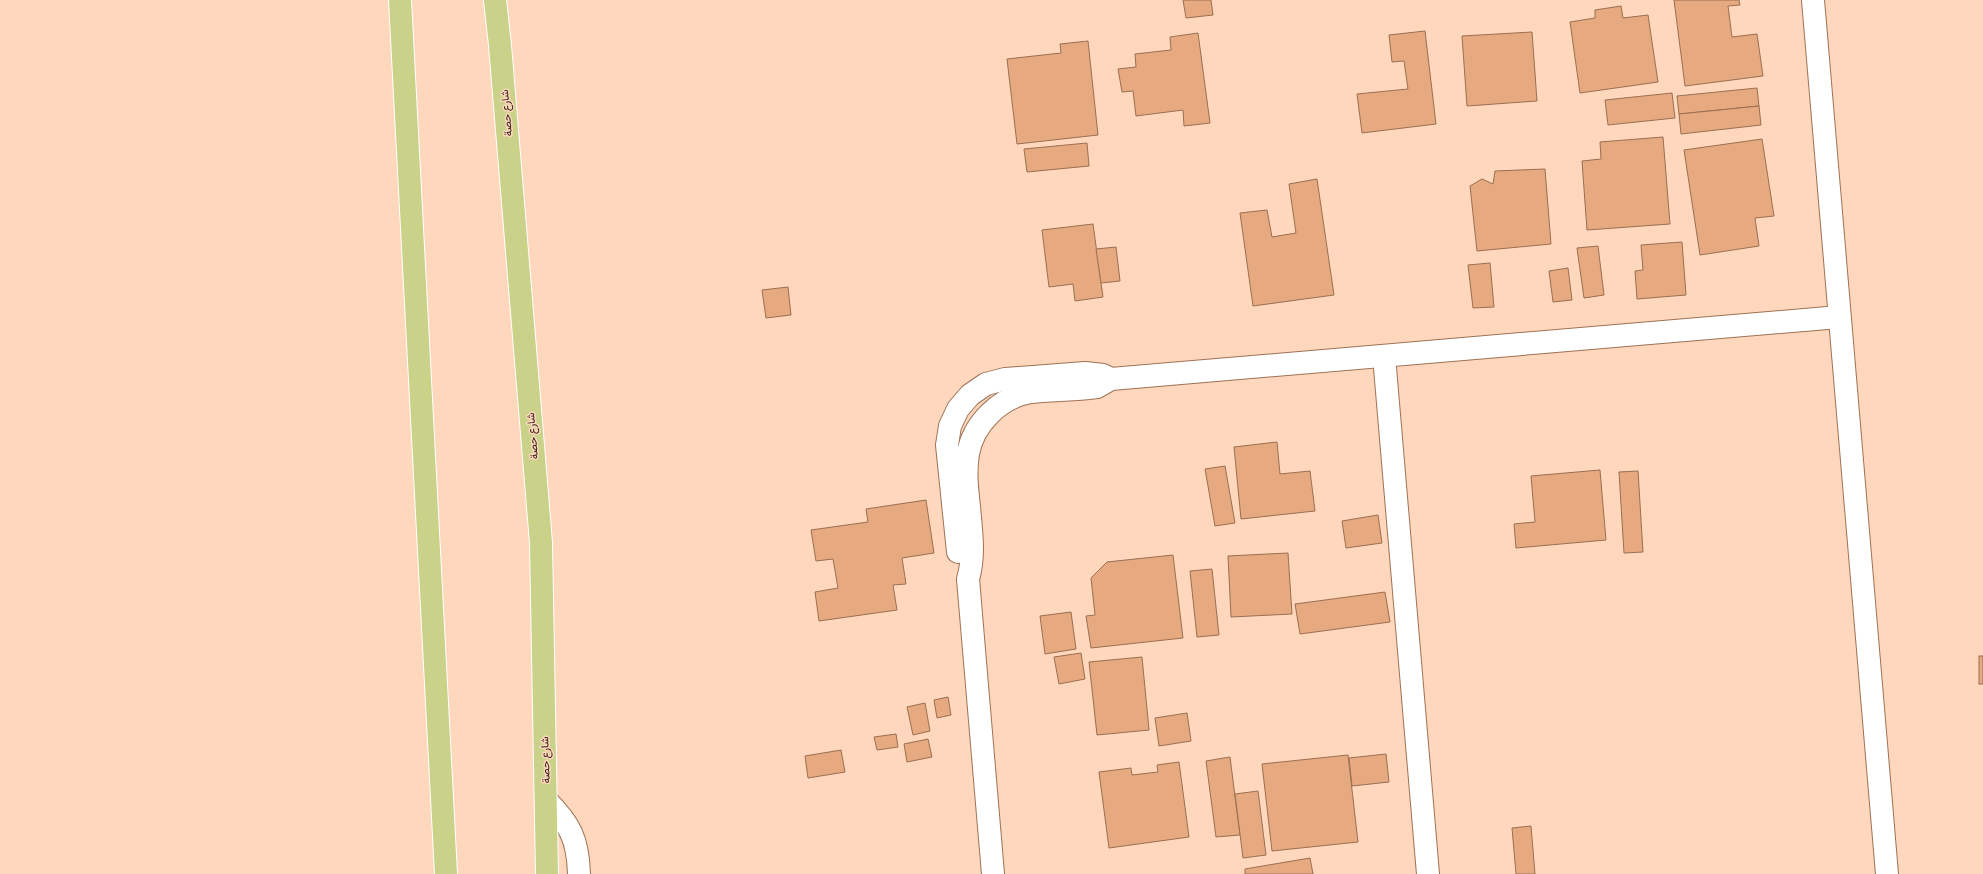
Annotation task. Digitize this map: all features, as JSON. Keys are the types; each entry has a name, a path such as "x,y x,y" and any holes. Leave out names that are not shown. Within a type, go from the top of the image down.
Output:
{"main road":[{"path":"400,0 446,874"},
{"name":"شارع حصة","path":"495,0 500,45 540,543 547,874"}],"street":[{"path":"1813,0 1887,874"},
{"path":"993,874 968,579 958,555 947,445 950,426 958,409 970,395 986,384 1005,379 1085,373 1103,375 1111,379 1839,317"},
{"path":"1384,356 1428,874"},
{"path":"546,800 563,817 574,838 579,874"}],"building":[{"path":"1183,0 1211,0 1213,15 1186,18"},
{"path":"1674,0 1739,0 1740,5 1728,6 1732,37 1757,34 1763,76 1685,86"},
{"path":"1621,6 1623,18 1648,15 1658,82 1580,93 1570,22 1595,18 1595,10"},
{"path":"1425,31 1436,124 1362,133 1357,94 1408,89 1404,61 1392,62 1389,35"},
{"path":"1532,32 1537,101 1467,106 1462,36"},
{"path":"1198,33 1210,123 1184,126 1183,110 1136,116 1133,91 1122,92 1118,69 1136,67 1135,54 1171,50 1170,37"},
{"path":"1088,41 1098,135 1017,144 1007,59 1061,53 1060,44"},
{"path":"1757,88 1759,106 1679,114 1677,96"},
{"path":"1672,93 1675,118 1608,125 1605,100"},
{"path":"1759,106 1761,125 1681,134 1679,114"},
{"path":"1663,137 1670,224 1587,230 1582,161 1601,159 1600,142"},
{"path":"1762,139 1774,216 1755,218 1759,246 1700,255 1684,150"},
{"path":"1087,143 1089,166 1027,172 1024,149"},
{"path":"1545,169 1551,244 1477,251 1470,186 1482,179 1493,184 1495,171"},
{"path":"1317,179 1334,295 1253,306 1240,213 1267,210 1272,237 1296,233 1289,184"},
{"path":"1093,224 1103,297 1075,301 1073,284 1049,287 1042,230"},
{"path":"1682,242 1686,295 1637,299 1635,271 1643,270 1641,245"},
{"path":"1598,246 1604,295 1584,298 1577,248"},
{"path":"1116,247 1120,281 1101,283 1096,249"},
{"path":"1490,263 1494,307 1473,308 1468,265"},
{"path":"1568,268 1572,300 1553,302 1549,271"},
{"path":"788,287 791,315 766,318 762,290"},
{"path":"1277,442 1280,474 1310,471 1315,511 1241,519 1234,447"},
{"path":"1225,466 1235,523 1215,526 1205,469"},
{"path":"1600,470 1606,540 1516,548 1514,524 1535,522 1531,476"},
{"path":"1638,471 1643,552 1624,553 1619,472"},
{"path":"926,500 934,553 902,558 906,584 893,585 897,610 819,621 815,592 838,588 833,559 816,561 811,530 868,522 866,509"},
{"path":"1378,515 1382,543 1346,548 1342,521"},
{"path":"1288,553 1292,614 1231,617 1228,556"},
{"path":"1173,555 1183,638 1091,648 1086,616 1095,615 1091,578 1107,562"},
{"path":"1212,569 1219,635 1197,637 1190,571"},
{"path":"1385,592 1390,622 1300,634 1295,604"},
{"path":"1071,612 1076,649 1045,654 1040,616"},
{"path":"1081,653 1085,679 1059,684 1054,657"},
{"path":"1979,656 1983,656 1983,684 1979,684"},
{"path":"1142,657 1149,730 1097,735 1089,662"},
{"path":"948,697 951,715 937,718 934,700"},
{"path":"925,703 930,731 913,735 907,707"},
{"path":"1187,713 1191,741 1159,746 1155,718"},
{"path":"896,734 898,747 877,750 874,737"},
{"path":"928,739 932,757 907,762 904,744"},
{"path":"841,750 845,772 808,778 805,756"},
{"path":"1386,754 1389,782 1352,786 1349,758"},
{"path":"1348,755 1358,842 1272,851 1262,764"},
{"path":"1230,757 1240,835 1216,837 1206,761"},
{"path":"1179,762 1189,837 1109,848 1099,772 1131,768 1132,775 1158,772 1157,765"},
{"path":"1258,791 1266,855 1243,858 1235,794"},
{"path":"1531,826 1535,874 1516,874 1512,828"},
{"path":"1310,858 1313,874 1245,874 1245,869"}]}
